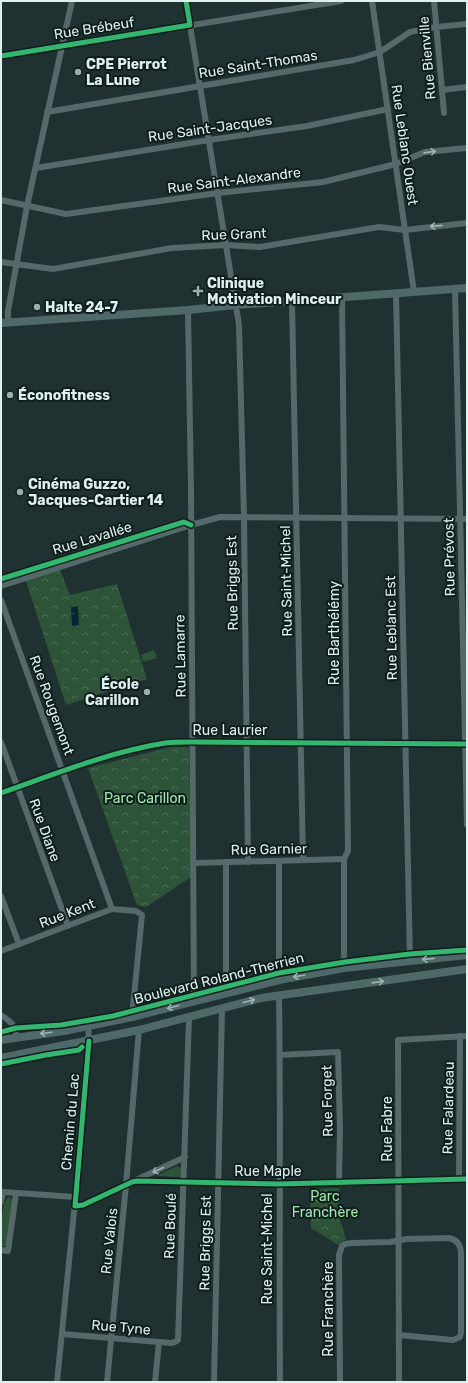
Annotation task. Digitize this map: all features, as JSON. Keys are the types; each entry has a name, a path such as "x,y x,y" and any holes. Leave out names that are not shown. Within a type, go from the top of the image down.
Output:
{"main road":[{"path":"4,323 467,288"},
{"name":"Boulevard Roland-Therrien","path":"1,1040 64,1031 132,1018 279,980 344,968 467,955"},
{"path":"1,1058 139,1030 261,998 467,969"}],"street":[{"path":"4,323 8,311 27,206 72,1"},
{"name":"Rue Briggs Est","path":"186,1 240,325 248,862"},
{"name":"Rue Brébeuf","path":"1,56 341,1"},
{"name":"Rue Leblanc Ouest","path":"372,1 414,292"},
{"name":"Rue Bienville","path":"434,1 444,113"},
{"name":"Rue Saint-Thomas","path":"47,112 354,60 380,52 410,32 436,27 467,24"},
{"path":"442,90 467,87"},
{"name":"Rue Saint-Jacques","path":"36,168 307,126 388,109"},
{"name":"Rue Saint-Alexandre","path":"1,200 66,214 218,193 323,182 396,164 425,152 467,148"},
{"name":"Rue Grant","path":"1,262 16,265 52,268 172,248 226,245 260,246 379,227 405,230 467,223"},
{"name":"Rue Prévost","path":"455,289 464,519 467,825"},
{"name":"Rue Leblanc Est","path":"396,293 410,961"},
{"name":"Rue Barthélémy","path":"342,297 348,851 344,859 344,968"},
{"name":"Rue Saint-Michel","path":"292,301 303,860"},
{"name":"Rue Lamarre","path":"188,310 193,742 194,1001"},
{"name":"Rue Lavallée","path":"1,586 220,517 464,519"},
{"name":"Rue Rougemont","path":"1,600 112,909"},
{"name":"Rue Diane","path":"1,742 68,926"},
{"name":"Rue Laurier","path":"1,793 86,763 164,743 246,742 466,744"},
{"name":"Rue Garnier","path":"194,863 344,859"},
{"path":"279,861 279,980"},
{"path":"226,862 226,993"},
{"path":"1,896 19,944"},
{"name":"Rue Kent","path":"1,951 112,909 127,909 136,911 142,915 132,1018"},
{"name":"Rue Saint-Michel","path":"279,996 280,1382"},
{"name":"Rue Briggs Est","path":"214,1382 222,1008"},
{"path":"1,1015 11,1022 16,1028 16,1037"},
{"name":"Rue Boulé","path":"178,1340 189,1018"},
{"name":"Chemin du Lac","path":"57,1382 75,1206 89,1041 88,1026"},
{"name":"Rue Valois","path":"107,1382 129,1184 139,1030"},
{"name":"Rue Falardeau","path":"459,1180 464,1036"},
{"name":"Rue Fabre","path":"399,1382 398,1040 464,1036"},
{"name":"Rue Forget","path":"280,1055 338,1052 340,1129 339,1183"},
{"name":"Rue Maple","path":"75,1206 83,1205 185,1157"},
{"name":"Rue Maple","path":"129,1184 184,1182 279,1184 467,1179"},
{"path":"1,1202 3,1192 75,1198"},
{"path":"1,1250 8,1251 16,1193"},
{"path":"399,1240 449,1238 455,1240 459,1244 461,1252 461,1332 458,1338 453,1340 399,1335"},
{"name":"Rue Franchère","path":"340,1382 340,1250 344,1245 349,1243 390,1242 399,1240"},
{"name":"Rue Tyne","path":"62,1334 174,1343 178,1340"},
{"path":"155,1382 159,1342"}],"green space":[{"path":"59,567 70,595 117,584 147,679 66,705 25,578"},
{"path":"154,650 157,658 143,662 141,655"},
{"name":"Parc Carillon","path":"171,747 189,748 191,877 146,907 137,905 88,768"},
{"path":"177,1166 181,1168 181,1177 156,1176"},
{"name":"Parc Franchère","path":"339,1188 340,1220 346,1239 338,1245 311,1228 310,1189"},
{"path":"9,1197 11,1198 12,1202 7,1245 1,1247 1,1228 4,1205"}],"water":[{"path":"78,606 79,625 72,626 71,607"}],"cycle path":[{"path":"1,56 190,25 186,1"},
{"path":"1,579 184,522 191,525"},
{"path":"1,793 103,758 165,743 467,744"},
{"path":"1,1032 16,1028 61,1025 113,1016 279,973 345,962 410,954 467,950"},
{"path":"89,1041 75,1206 83,1205 137,1181 279,1184 467,1179"},
{"path":"1,1064 79,1050 82,1047"}],"place":[{"name":"CPE Pierrot La Lune","path":"78,72"},
{"name":"Clinique Motivation Minceur","path":"198,291"},
{"name":"Halte 24-7","path":"37,307"},
{"name":"Éconofitness","path":"10,395"},
{"name":"Cinéma Guzzo, Jacques-Cartier 14","path":"20,492"},
{"name":"École Carillon","path":"147,692"}]}
